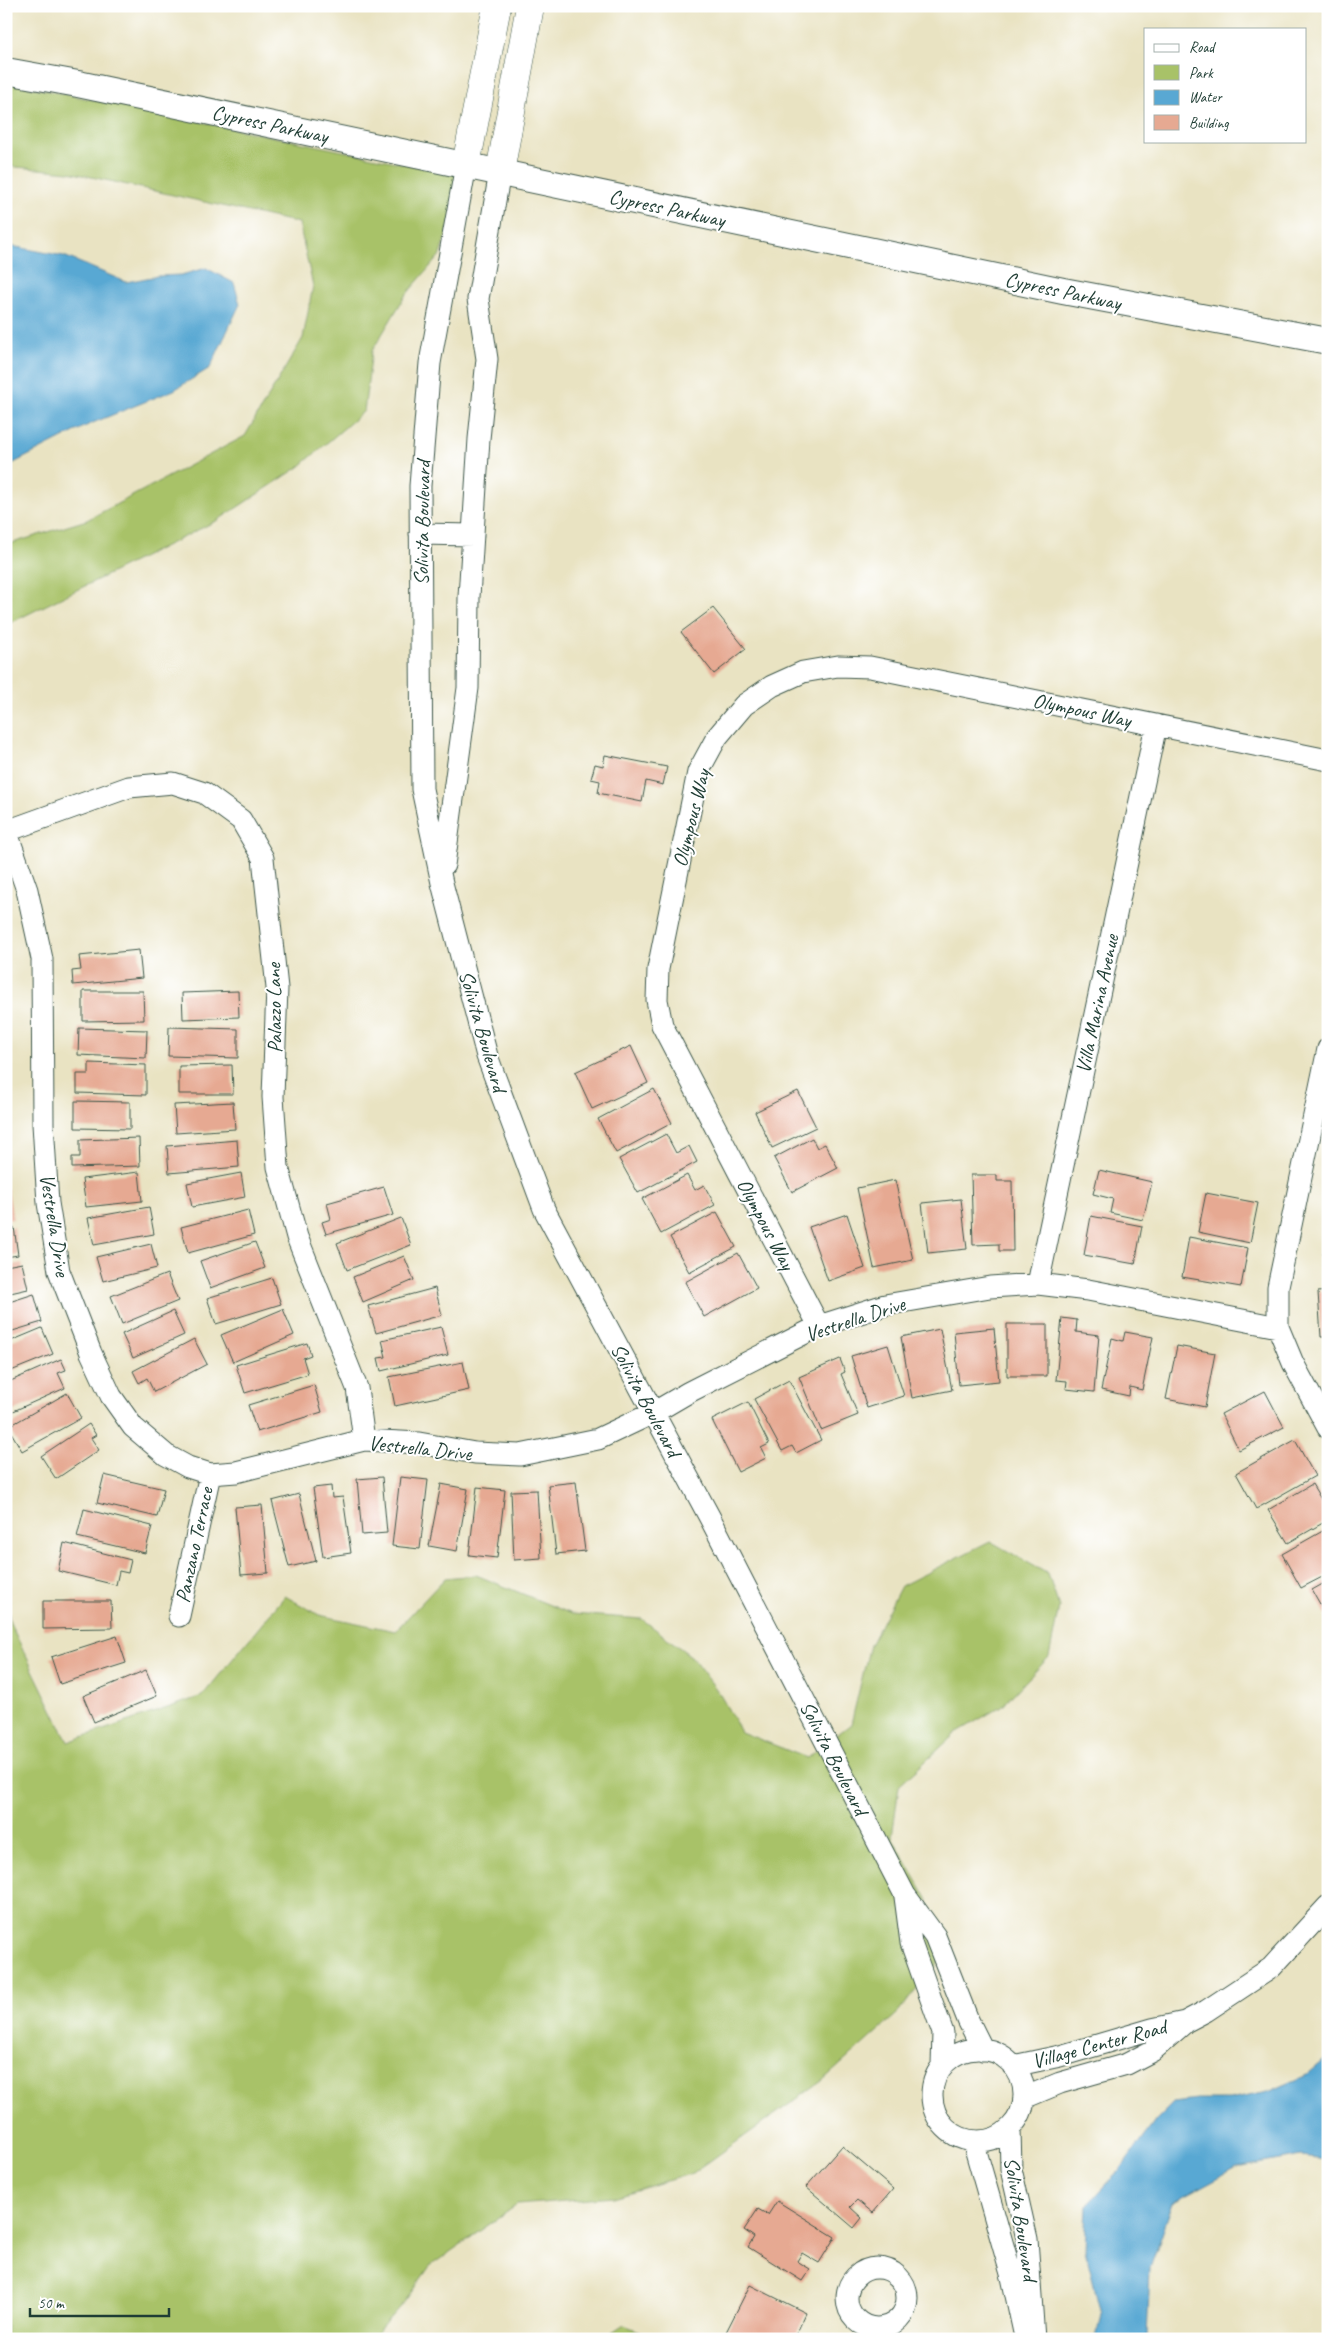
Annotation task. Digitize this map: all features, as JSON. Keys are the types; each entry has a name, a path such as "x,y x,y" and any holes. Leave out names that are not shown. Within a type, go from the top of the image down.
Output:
{"highway":[{"path":"466,165 497,6"},
{"path":"500,172 530,6"}],"main road":[{"name":"Cypress Parkway","path":"6,70 1138,307 1328,341"}],"street":[{"name":"Solivita Boulevard","path":"466,165 430,362 420,486 422,789 442,882 487,1056 544,1209 905,1895 934,1936 982,2050"},
{"name":"Solivita Boulevard","path":"442,882 468,688 469,597 487,359 478,299 500,172"},
{"path":"420,534 473,535"},
{"name":"Olympous Way","path":"819,1326 662,1025 657,1000 658,969 698,772 717,737 744,705 772,686 803,672 838,666 870,667 1328,760"},
{"name":"Villa Marina Avenue","path":"1038,1284 1156,725"},
{"name":"Palazzo Lane","path":"7,830 129,787 174,783 204,792 241,820 263,858 277,988 273,1097 278,1167 297,1237 357,1388 364,1440"},
{"name":"Vestrella Drive","path":"7,830 26,890 42,959 42,1124 48,1203 60,1271 91,1353 111,1396 133,1426 166,1455 188,1467 210,1474 236,1472 264,1467 301,1455 364,1440 419,1443 475,1453 520,1455 598,1439 653,1413 689,1392 819,1326 885,1305 952,1292 1038,1284 1154,1302 1278,1327"},
{"path":"1328,1049 1278,1288 1278,1327 1293,1363 1328,1428"},
{"name":"Panzano Terrace","path":"179,1616 210,1474"},
{"name":"Solivita Boulevard","path":"905,1895 910,1943 943,2033 942,2064"},
{"name":"Village Center Road","path":"1024,2098 1060,2083 1127,2064 1152,2051 1185,2022 1206,2011 1271,1968 1328,1906"},
{"name":"Village Center Road","path":"1013,2066 1060,2056 1152,2029 1185,2022"},
{"path":"982,2050 1003,2056 1020,2075 1025,2088 1020,2112 1010,2129 996,2137 980,2142 965,2140 952,2134 934,2113 931,2094 935,2076 942,2064 961,2051 982,2050"},
{"name":"Solivita Boulevard","path":"1010,2129 1011,2169 1028,2239 1034,2339"},
{"name":"Solivita Boulevard","path":"974,2141 1012,2277 1026,2339"},
{"path":"900,2318 902,2339"}],"green space":[{"path":"6,82 464,176 440,255 405,296 372,351 364,411 299,467 218,520 6,625 6,545 87,520 245,436 303,338 313,286 299,223 69,172 6,166"},
{"path":"990,1541 1048,1574 1059,1607 1049,1657 1002,1706 956,1733 899,1786 892,1837 928,1900 940,1960 898,2013 822,2081 693,2173 614,2197 517,2205 430,2266 405,2301 371,2339 6,2339 6,1598 10,1623 68,1742 202,1696 285,1596 319,1615 395,1631 445,1578 476,1575 572,1614 642,1619 692,1657 719,1693 741,1732 807,1758 851,1724 870,1645 901,1586"},
{"path":"624,2325 659,2339 603,2339"}],"water":[{"path":"6,245 64,256 126,282 157,276 181,275 206,268 234,283 240,304 210,368 174,390 90,424 6,467"},
{"path":"1328,2057 1328,2159 1301,2156 1236,2168 1173,2202 1150,2268 1147,2339 1096,2339 1101,2313 1085,2250 1087,2205 1120,2170 1156,2120 1173,2103 1197,2100 1229,2100 1268,2092 1307,2075"}],"building":[{"path":"713,608 746,649 714,674 681,632"},
{"path":"605,755 667,767 663,785 646,781 642,802 598,793 600,781 591,779 595,764 603,766"},
{"path":"139,950 142,978 73,985 72,971 81,970 79,956"},
{"path":"83,991 143,991 144,1020 83,1021"},
{"path":"238,991 239,1017 183,1019 182,993"},
{"path":"169,1027 238,1029 238,1058 168,1056"},
{"path":"79,1028 147,1030 146,1058 78,1055"},
{"path":"631,1046 648,1083 592,1109 575,1072"},
{"path":"89,1063 146,1065 146,1095 77,1093 77,1074 89,1074"},
{"path":"232,1065 233,1094 179,1094 179,1066"},
{"path":"654,1089 672,1123 616,1153 598,1119"},
{"path":"798,1091 816,1127 772,1148 755,1112"},
{"path":"75,1101 130,1102 130,1129 75,1128"},
{"path":"233,1102 235,1129 176,1133 174,1105"},
{"path":"666,1134 676,1153 689,1146 697,1162 638,1193 619,1159"},
{"path":"139,1138 140,1166 72,1168 72,1157 80,1157 80,1140"},
{"path":"812,1138 817,1148 825,1144 838,1168 792,1192 774,1158"},
{"path":"237,1140 239,1167 169,1173 167,1146"},
{"path":"1099,1170 1152,1182 1143,1220 1110,1213 1113,1199 1093,1194"},
{"path":"139,1172 142,1201 86,1207 82,1179"},
{"path":"241,1173 245,1197 192,1207 187,1183"},
{"path":"687,1175 695,1190 704,1185 715,1205 661,1234 642,1199"},
{"path":"971,1175 997,1175 997,1181 1012,1181 1013,1251 999,1251 999,1244 973,1245"},
{"path":"895,1180 913,1260 874,1268 857,1188"},
{"path":"384,1187 393,1215 326,1234 322,1222 331,1219 327,1203"},
{"path":"6,1190 8,1190 13,1219 6,1220"},
{"path":"1206,1193 1258,1203 1250,1243 1198,1232"},
{"path":"961,1199 967,1249 928,1253 922,1203"},
{"path":"149,1207 154,1234 94,1245 88,1218"},
{"path":"248,1210 254,1235 188,1253 181,1227"},
{"path":"717,1212 736,1247 689,1272 670,1237"},
{"path":"847,1214 865,1268 828,1281 809,1227"},
{"path":"1091,1216 1142,1226 1135,1264 1084,1255"},
{"path":"401,1218 411,1245 347,1270 337,1243"},
{"path":"14,1227 18,1255 6,1257 6,1229"},
{"path":"1328,1235 1328,1256 1323,1255"},
{"path":"1189,1237 1248,1248 1241,1287 1182,1277"},
{"path":"255,1242 265,1268 210,1288 200,1261"},
{"path":"151,1244 157,1268 103,1281 96,1257"},
{"path":"738,1253 757,1288 704,1317 685,1282"},
{"path":"404,1256 414,1280 363,1302 353,1277"},
{"path":"22,1263 28,1289 6,1294 6,1266"},
{"path":"167,1274 178,1301 122,1324 111,1296"},
{"path":"272,1278 281,1304 216,1324 207,1298"},
{"path":"435,1288 442,1315 376,1333 368,1306"},
{"path":"1328,1291 1328,1337 1321,1337 1318,1292"},
{"path":"34,1294 42,1322 6,1333 6,1303"},
{"path":"283,1309 294,1335 233,1362 221,1335"},
{"path":"173,1311 184,1335 133,1358 122,1334"},
{"path":"1062,1318 1077,1320 1076,1332 1099,1335 1094,1392 1066,1389 1067,1381 1056,1380"},
{"path":"1007,1324 1047,1324 1047,1376 1007,1376"},
{"path":"441,1327 448,1355 381,1371 378,1358 386,1357 382,1340"},
{"path":"42,1328 53,1354 6,1373 6,1343"},
{"path":"994,1328 999,1381 959,1385 954,1332"},
{"path":"940,1329 952,1390 912,1398 901,1337"},
{"path":"1125,1332 1153,1337 1142,1390 1130,1387 1129,1396 1101,1390 1112,1338 1123,1341"},
{"path":"194,1339 207,1364 154,1392 147,1378 139,1383 133,1371"},
{"path":"307,1343 311,1355 303,1358 308,1374 245,1393 236,1365"},
{"path":"888,1345 904,1396 867,1408 851,1356"},
{"path":"1177,1346 1215,1353 1205,1407 1166,1399"},
{"path":"61,1359 66,1370 58,1373 65,1388 9,1413 6,1407 6,1383"},
{"path":"840,1359 845,1372 841,1374 858,1415 821,1430 799,1377"},
{"path":"463,1362 469,1390 395,1406 389,1377"},
{"path":"789,1380 821,1440 796,1453 792,1446 782,1451 754,1399"},
{"path":"314,1385 322,1412 257,1432 248,1405"},
{"path":"1265,1391 1284,1427 1239,1450 1221,1414"},
{"path":"67,1393 81,1418 22,1451 8,1427"},
{"path":"748,1402 769,1444 761,1448 766,1458 738,1472 712,1420"},
{"path":"89,1424 96,1435 91,1438 99,1450 56,1479 41,1456"},
{"path":"1295,1440 1315,1476 1256,1509 1236,1473"},
{"path":"104,1475 164,1489 157,1517 97,1503"},
{"path":"382,1477 387,1533 362,1535 357,1479"},
{"path":"400,1477 428,1480 420,1549 392,1546"},
{"path":"576,1482 585,1551 556,1554 548,1485"},
{"path":"441,1484 468,1489 457,1551 429,1546"},
{"path":"1312,1484 1328,1511 1328,1520 1288,1543 1268,1510"},
{"path":"331,1486 332,1498 343,1497 351,1553 323,1557 313,1488"},
{"path":"477,1487 505,1490 497,1558 469,1555"},
{"path":"537,1490 541,1558 514,1560 511,1491"},
{"path":"299,1494 316,1561 289,1567 272,1501"},
{"path":"262,1505 268,1573 241,1575 235,1507"},
{"path":"84,1509 152,1526 145,1553 77,1537"},
{"path":"1328,1528 1328,1574 1301,1588 1282,1554"},
{"path":"64,1543 131,1560 128,1573 119,1571 116,1585 58,1571"},
{"path":"1328,1581 1328,1618 1312,1590"},
{"path":"43,1601 111,1601 112,1628 43,1629"},
{"path":"117,1636 126,1663 60,1684 51,1657"},
{"path":"146,1670 157,1696 94,1722 83,1696"},
{"path":"842,2146 893,2189 873,2213 857,2200 850,2207 862,2218 854,2228 806,2187"},
{"path":"777,2201 835,2237 819,2263 802,2253 797,2261 810,2269 802,2281 748,2247 754,2237 744,2230 758,2209 768,2215"},
{"path":"750,2285 806,2313 794,2339 729,2339 724,2336"}]}
